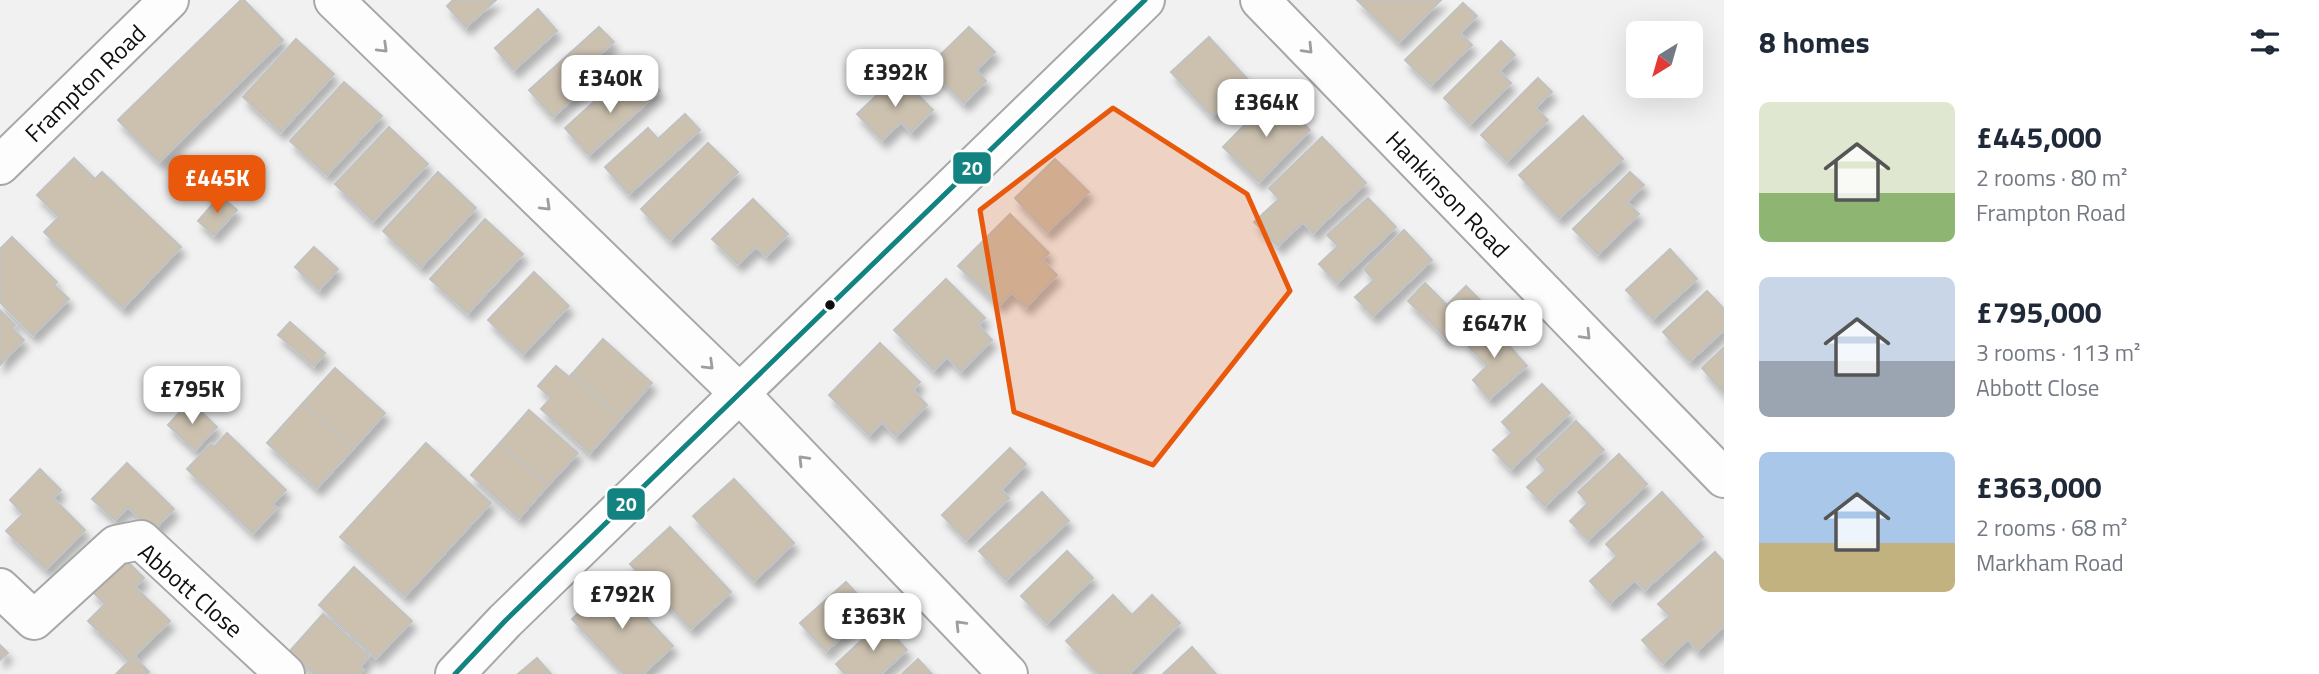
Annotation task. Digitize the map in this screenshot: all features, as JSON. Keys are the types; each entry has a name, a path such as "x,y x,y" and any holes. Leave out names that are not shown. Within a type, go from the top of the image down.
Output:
{"street":[{"name":"Frampton Road","path":"0,165 169,0"},
{"path":"334,0 739,393 1008,674"},
{"path":"455,674 505,621 1145,0"},
{"name":"Hankinson Road","path":"1260,0 1724,478"},
{"name":"Abbott Close","path":"0,588 34,620 116,545 141,540 285,674"}],"highlighted area":[{"path":"1113,108 1247,194 1290,291 1153,465 1014,412 980,210"}],"building":[{"path":"241,0 283,40 159,162 118,120"},
{"path":"453,0 496,0 466,27 447,6"},
{"path":"1357,0 1441,0 1399,42"},
{"path":"1463,3 1477,16 1460,33 1472,45 1431,85 1405,60"},
{"path":"538,9 557,31 514,70 495,48"},
{"path":"599,27 614,42 586,67 596,77 553,117 529,90"},
{"path":"969,27 995,52 976,70 986,81 964,103 928,67"},
{"path":"1209,37 1250,82 1212,116 1171,72"},
{"path":"296,39 334,74 281,132 243,97"},
{"path":"1501,41 1515,55 1499,71 1511,83 1470,124 1444,98"},
{"path":"645,75 660,91 589,155 565,128 608,89 618,100"},
{"path":"898,75 933,110 911,132 901,122 882,140 857,114"},
{"path":"1538,78 1552,92 1535,108 1548,120 1507,161 1481,135"},
{"path":"344,82 382,116 327,175 290,141"},
{"path":"1274,95 1310,130 1259,182 1223,147"},
{"path":"685,114 700,130 629,194 605,167 648,128 658,139"},
{"path":"1583,116 1623,159 1559,218 1519,175"},
{"path":"389,127 428,164 373,221 335,184"},
{"path":"1322,137 1366,183 1313,233 1303,222 1278,246 1254,222 1279,199 1269,188"},
{"path":"708,143 738,172 670,240 641,209"},
{"path":"74,158 95,179 102,172 181,247 123,308 44,232 59,217 37,195"},
{"path":"1055,159 1089,192 1047,232 1015,198"},
{"path":"438,172 476,208 421,267 383,231"},
{"path":"1630,172 1644,185 1627,202 1639,214 1598,254 1573,229"},
{"path":"220,196 237,210 214,235 198,221"},
{"path":"1368,198 1396,227 1337,283 1319,264 1338,246 1327,235"},
{"path":"753,199 788,234 766,256 756,247 738,264 712,239"},
{"path":"1010,214 1049,253 1042,260 1057,275 1026,307 1012,292 999,305 958,266"},
{"path":"485,219 523,254 468,313 430,279"},
{"path":"1404,230 1432,260 1373,316 1355,297 1374,280 1364,269"},
{"path":"12,237 57,282 54,285 69,299 33,335 0,302 0,249"},
{"path":"314,247 338,269 319,290 295,267"},
{"path":"1670,249 1697,279 1653,319 1626,290"},
{"path":"534,272 569,306 523,354 488,320"},
{"path":"946,279 985,318 978,325 992,340 961,371 947,357 934,370 894,330"},
{"path":"1425,283 1447,305 1466,286 1482,302 1446,338 1408,301"},
{"path":"1707,291 1724,309 1724,330 1690,361 1663,332"},
{"path":"0,310 15,325 11,328 24,340 0,365"},
{"path":"1487,321 1527,366 1489,399 1473,380 1487,366 1464,341"},
{"path":"290,322 325,353 314,366 278,335"},
{"path":"603,339 652,383 621,418 572,374"},
{"path":"880,343 920,382 913,390 927,405 896,436 882,422 869,435 829,395"},
{"path":"1724,347 1724,393 1702,368"},
{"path":"556,366 569,377 572,374 621,418 590,453 541,409 551,398 538,386"},
{"path":"335,368 385,413 353,449 303,403"},
{"path":"1542,384 1570,413 1511,469 1493,450 1512,433 1502,422"},
{"path":"190,401 217,427 195,450 168,425"},
{"path":"303,403 353,449 317,488 267,443"},
{"path":"529,410 578,453 548,485 500,443"},
{"path":"1576,421 1604,450 1545,506 1527,487 1546,470 1536,459"},
{"path":"227,433 286,490 272,504 277,508 253,533 187,469 211,444 214,447"},
{"path":"426,443 491,503 405,596 340,537"},
{"path":"500,443 548,485 519,518 471,475"},
{"path":"1010,448 1026,464 1001,490 1009,498 966,540 942,515"},
{"path":"1619,454 1647,484 1588,540 1570,521 1588,503 1578,492"},
{"path":"127,463 174,509 153,531 128,507 115,520 92,499"},
{"path":"40,469 61,490 53,498 85,530 46,569 6,531 23,514 10,500"},
{"path":"734,479 794,543 754,581 693,516"},
{"path":"1042,492 1069,521 1006,580 979,551"},
{"path":"1662,492 1703,537 1645,590 1635,580 1610,603 1590,581 1617,556 1606,544"},
{"path":"670,527 731,592 691,629 630,564"},
{"path":"1067,551 1093,578 1047,623 1021,596"},
{"path":"1715,552 1724,562 1724,626 1697,651 1688,639 1663,663 1642,640 1670,616 1658,604"},
{"path":"125,559 144,578 135,587 170,621 129,661 88,621 105,604 92,591"},
{"path":"354,567 412,621 376,658 319,605"},
{"path":"612,581 673,646 643,674 624,674 572,619"},
{"path":"846,582 872,610 826,651 800,623"},
{"path":"1113,595 1132,615 1152,595 1180,623 1129,674 1099,674 1066,641"},
{"path":"323,614 369,656 360,667 363,670 360,674 314,674 289,652"},
{"path":"881,622 907,650 881,674 845,674 836,664"},
{"path":"0,645 8,653 0,660"},
{"path":"1192,647 1216,674 1163,674"},
{"path":"134,656 149,672 147,674 116,674"},
{"path":"537,658 551,674 518,674"},
{"path":"918,659 932,674 902,674"}],"transit line":[{"name":"20","path":"455,674 505,621 1145,0"}]}
